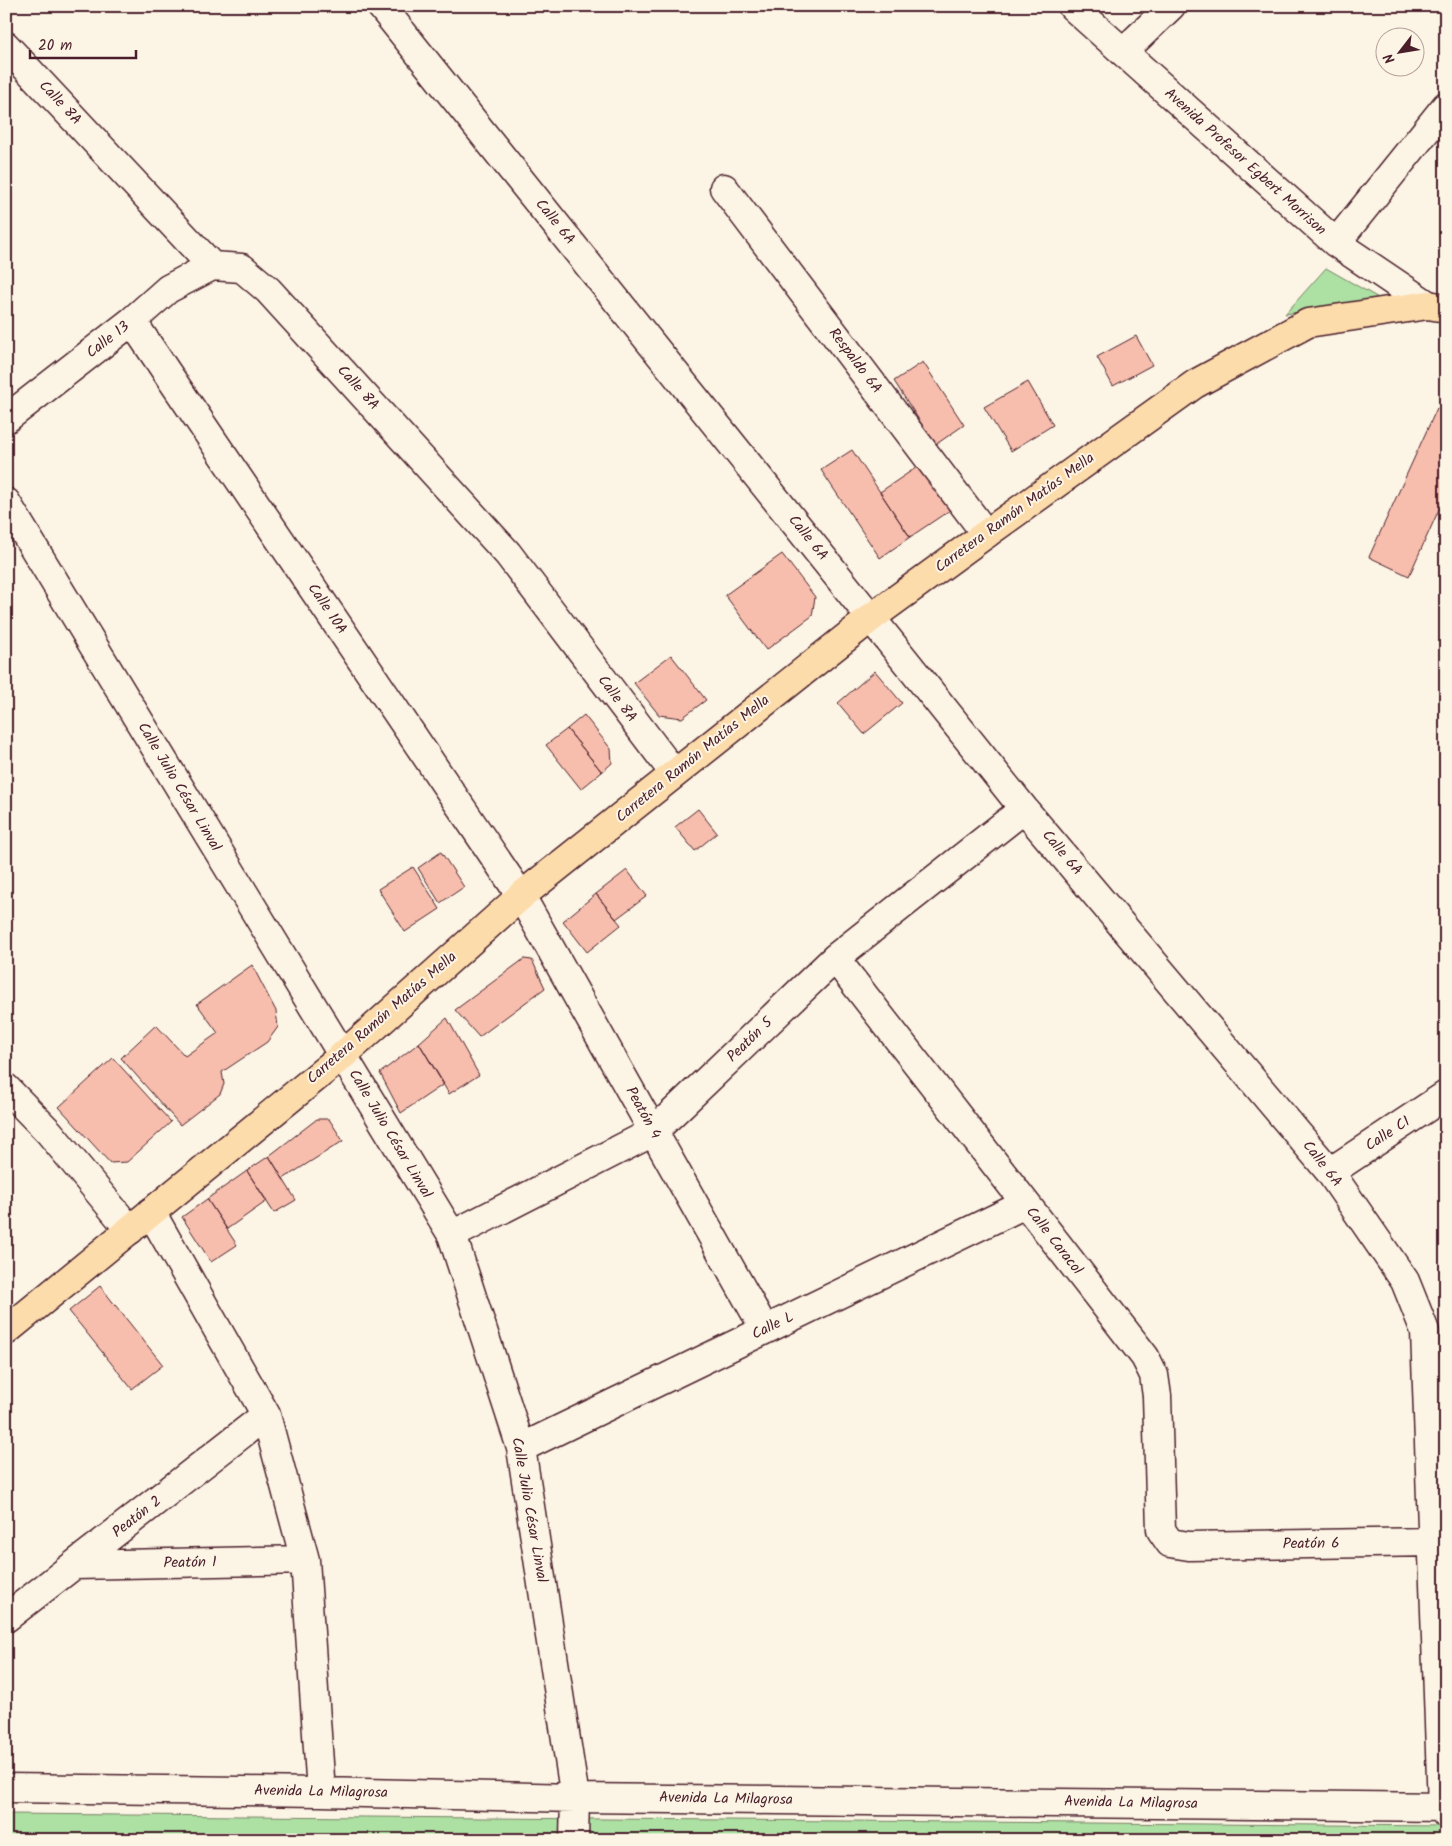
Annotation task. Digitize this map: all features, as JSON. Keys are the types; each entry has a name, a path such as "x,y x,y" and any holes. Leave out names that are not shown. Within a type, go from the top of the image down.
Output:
{"main road":[{"name":"Carretera Ramón Matías Mella","path":"6,1331 342,1056 521,896 674,773 872,617 1195,384 1308,323 1437,307"}],"street":[{"name":"Calle 6A","path":"381,6 1024,809 1330,1172 1405,1282 1425,1331 1444,1809"},
{"name":"Avenida Profesor Egbert Morrison","path":"1072,6 1336,243 1437,307"},
{"path":"1123,52 1171,6"},
{"name":"Calle 8A","path":"6,46 212,266 242,268 268,290 508,554 674,773"},
{"path":"1336,243 1446,106"},
{"name":"Respaldo 6A","path":"724,188 986,534"},
{"name":"Calle 13","path":"6,419 132,321 168,289 212,266"},
{"name":"Calle 10A","path":"132,321 521,896"},
{"name":"Calle Julio César Linval","path":"6,502 452,1234 521,1448 576,1798 574,1840"},
{"name":"Peatón 5","path":"452,1234 654,1132 836,958 1024,809"},
{"name":"Peatón 4","path":"521,896 765,1330"},
{"name":"Calle Caracol","path":"836,958 1145,1357 1154,1375 1157,1396 1161,1530 1170,1543 1189,1546"},
{"path":"6,1088 48,1132 130,1230"},
{"name":"Calle C1","path":"1330,1172 1446,1095"},
{"name":"Calle L","path":"521,1448 1025,1204"},
{"path":"152,1212 266,1415 305,1560 321,1792"},
{"name":"Peatón 2","path":"6,1618 266,1415"},
{"name":"Peatón 6","path":"1189,1546 1433,1542"},
{"name":"Peatón 1","path":"75,1565 305,1560"},
{"name":"Avenida La Milagrosa","path":"6,1788 321,1792 576,1798 1444,1809"}],"green space":[{"path":"1326,268 1382,300 1285,314"},
{"path":"6,1814 1446,1826 1446,1840 6,1840"}],"building":[{"path":"1136,336 1152,365 1113,386 1097,357"},
{"path":"923,362 964,425 935,445 894,381"},
{"path":"1028,382 1053,425 1011,451 984,407"},
{"path":"1437,408 1446,412 1446,494 1409,576 1369,557"},
{"path":"852,450 910,537 880,558 821,470"},
{"path":"926,461 956,506 910,537 880,492"},
{"path":"782,554 815,597 812,616 766,650 725,595"},
{"path":"671,655 706,700 682,718 659,715 634,683"},
{"path":"875,671 902,703 864,734 838,703"},
{"path":"584,715 611,749 612,763 602,772 567,729"},
{"path":"567,729 602,772 581,789 546,745"},
{"path":"698,809 717,833 695,851 675,827"},
{"path":"441,852 464,887 440,903 418,868"},
{"path":"413,867 440,909 405,932 378,889"},
{"path":"627,870 647,896 616,919 596,894"},
{"path":"596,894 621,925 587,952 563,921"},
{"path":"524,959 532,960 545,988 479,1037 455,1010"},
{"path":"252,965 276,1011 278,1027 267,1042 222,1072 224,1084 220,1094 180,1125 121,1058 156,1025 185,1056 218,1033 197,1004"},
{"path":"447,1018 479,1075 449,1094 419,1043"},
{"path":"419,1043 444,1084 401,1113 380,1073"},
{"path":"113,1058 171,1122 127,1162 110,1163 59,1107"},
{"path":"317,1119 329,1119 343,1141 283,1179 269,1156"},
{"path":"269,1156 296,1200 274,1213 247,1171"},
{"path":"247,1171 267,1201 227,1229 207,1199"},
{"path":"207,1199 237,1245 211,1262 182,1217"},
{"path":"100,1286 163,1365 132,1389 69,1311"}]}
